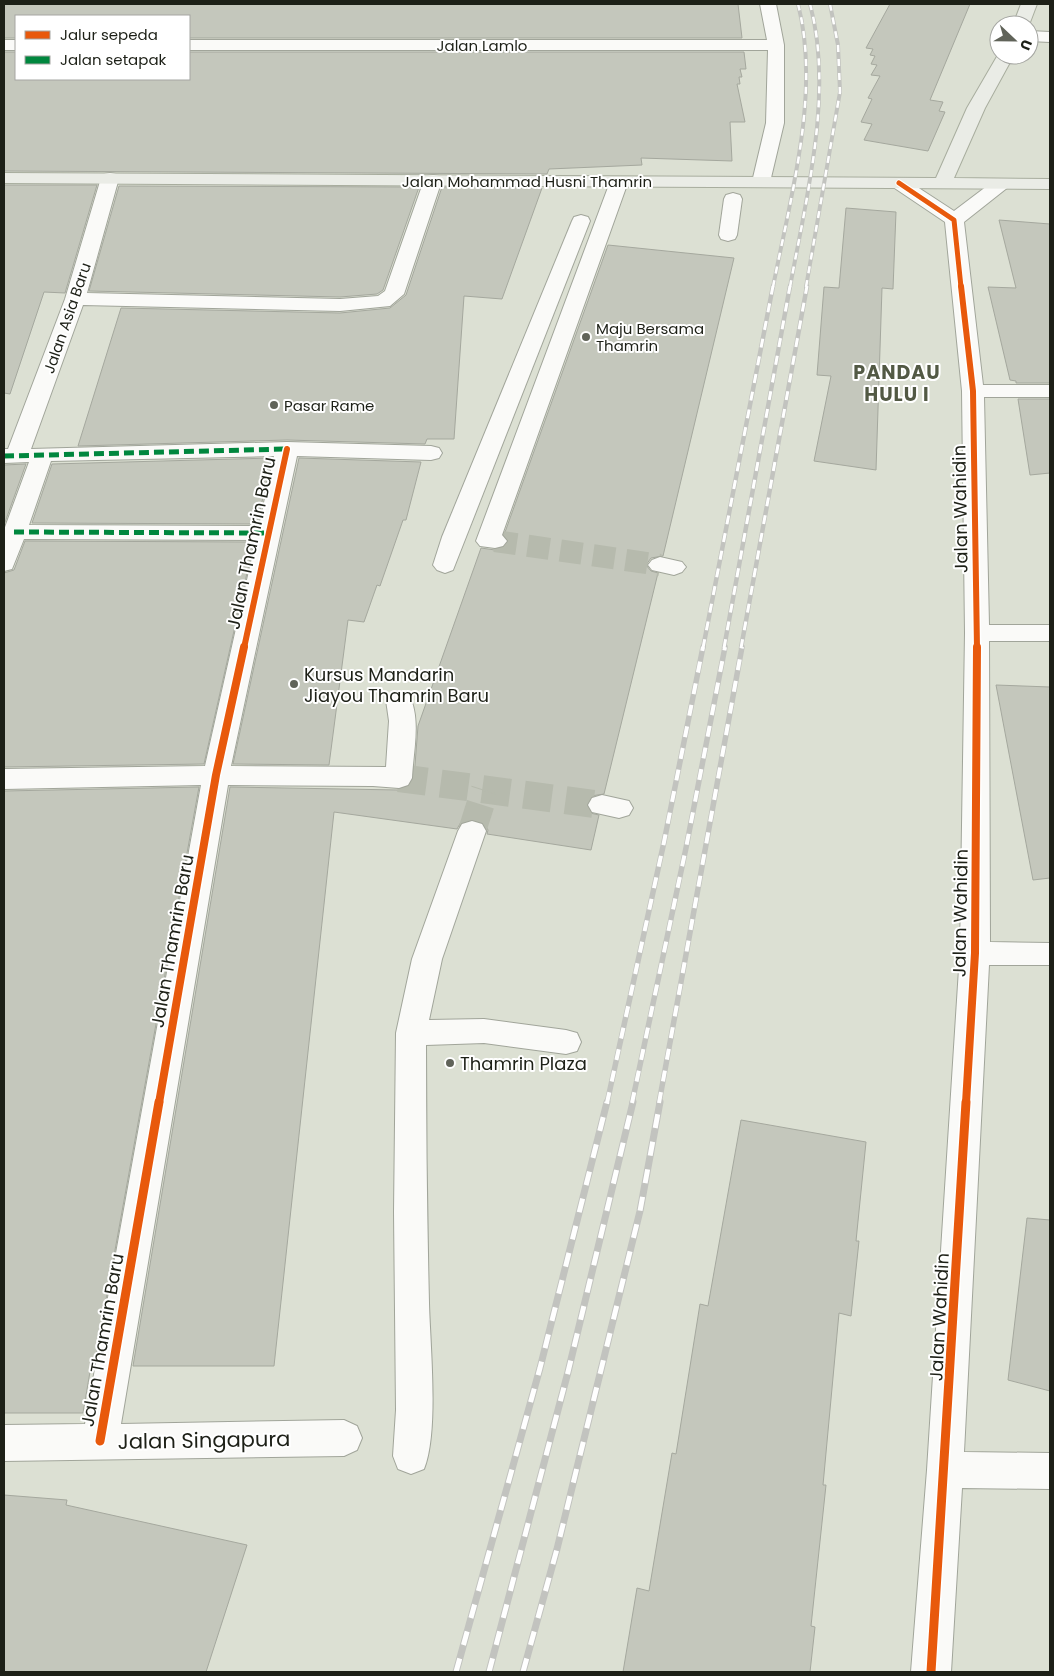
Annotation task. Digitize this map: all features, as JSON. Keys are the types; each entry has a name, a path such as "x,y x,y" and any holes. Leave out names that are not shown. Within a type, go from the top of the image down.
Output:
{"main road":[{"path":"942,184 976,108 1000,65"},
{"name":"Jalan Mohammad Husni Thamrin","path":"4,178 1050,184"}],"street":[{"path":"761,182 775,123 776,45 768,4"},
{"name":"Jalan Lamlo","path":"190,45 776,45"},
{"name":"Jalan Asia Baru","path":"11,456 76,299 110,178"},
{"path":"76,299 340,305 383,302 394,294 433,180"},
{"path":"454,537 491,541 619,182"},
{"path":"900,183 954,220 1001,184"},
{"path":"728,235 733,199"},
{"name":"Jalan Wahidin","path":"931,1672 976,952 977,633 973,391 954,220"},
{"path":"445,565 454,537 581,221"},
{"path":"973,391 1050,391"},
{"path":"11,456 287,449 431,453"},
{"name":"Jalan Thamrin Baru","path":"100,1441 216,775 287,449"},
{"path":"4,564 42,456"},
{"path":"14,532 269,533"},
{"path":"977,633 1050,633"},
{"path":"4,779 216,775 373,776 399,778 402,721 399,700"},
{"path":"411,1456 414,1410 410,1212 411,1033 427,959 472,831"},
{"path":"976,952 1050,954"},
{"path":"411,1033 484,1031 566,1042"},
{"name":"Jalan Singapura","path":"4,1442 344,1438"},
{"path":"945,1470 1050,1471"}],"building":[{"path":"4,4 738,4 742,38 190,38 190,15 15,15 15,38 4,38"},
{"path":"890,4 970,4 930,100 943,102 939,111 945,112 928,151 864,140 872,124 861,122 872,99 868,98 880,76 871,75 877,65 871,64 875,56 870,55 873,49 866,48"},
{"path":"4,52 15,52 15,80 190,80 190,52 744,52 746,69 740,69 742,77 739,77 740,84 737,84 745,122 730,122 732,161 641,158 642,165 549,169 547,174 4,171"},
{"path":"4,185 97,185 65,293 44,292 10,394 4,393"},
{"path":"119,186 419,187 383,290 377,294 340,297 89,291"},
{"name":"Pasar Rame","path":"442,187 542,188 502,299 464,296 454,439 427,439 425,444 287,440 78,446 121,308 340,313 390,308 406,295"},
{"path":"846,208 896,212 893,289 882,288 876,470 814,461 831,376 817,375 824,287 839,288"},
{"path":"999,220 1050,224 1050,383 1016,383 1016,381 1010,380 988,287 1016,288"},
{"path":"608,245 734,258 663,556 651,558 646,565 651,571 658,573 604,794 591,796 586,804 590,813 599,815 591,850 487,834 488,830 484,823 473,819 461,822 457,829 334,812 274,1366 133,1366 230,787 399,790 410,786 414,778 418,726 481,548 495,550 503,548 508,542 504,535"},
{"path":"1018,399 1050,399 1050,473 1030,475"},
{"path":"272,458 257,524 32,523 52,464"},
{"path":"299,458 421,462 406,520 403,520 380,586 377,585 364,622 348,620 329,765 233,764"},
{"path":"26,464 4,525 4,465"},
{"path":"25,541 254,542 204,764 4,767 4,573 14,570"},
{"path":"996,685 1050,687 1050,878 1033,880"},
{"path":"199,787 94,1366 91,1366 83,1413 4,1413 4,791"},
{"path":"741,1120 866,1142 856,1241 859,1241 851,1316 839,1313 823,1485 826,1485 811,1626 815,1627 810,1672 623,1672 637,1588 649,1591 672,1453 676,1454 700,1304 708,1306"},
{"path":"1027,1218 1050,1220 1050,1391 1008,1380"},
{"path":"4,1495 67,1500 66,1505 247,1545 206,1672 4,1672"}],"tunnel":[{"path":"495,541 660,565"},
{"path":"399,778 602,805"},
{"path":"472,831 485,790"}],"railway":[{"path":"773,287 794,182 805,109 806,73 804,38 798,4"},
{"path":"790,287 810,182 818,109 819,73 817,38 810,4"},
{"path":"806,287 840,92 838,45 830,4"},
{"path":"703,648 773,286"},
{"path":"724,648 790,286"},
{"path":"741,648 807,286"},
{"path":"607,1103 664,842 703,647"},
{"path":"632,1103 686,848 725,647"},
{"path":"659,1103 742,647"},
{"path":"456,1672 540,1368 607,1102"},
{"path":"489,1672 568,1372 633,1102"},
{"path":"523,1672 557,1549 640,1211 660,1102"}],"marked path":[{"path":"4,456 287,449"},
{"path":"14,532 269,533"}],"cycle path":[{"path":"899,183 954,220 973,391 977,633 975,953 945,1470 931,1672"},
{"path":"100,1441 216,775 287,449"}],"place":[{"name":"Maju Bersama Thamrin","path":"586,337"},
{"name":"Pasar Rame","path":"274,405"},
{"name":"Kursus Mandarin Jiayou Thamrin Baru","path":"294,684"},
{"name":"Thamrin Plaza","path":"450,1063"}],"district":[{"name":"PANDAU HULU I","path":"897,383"}]}
